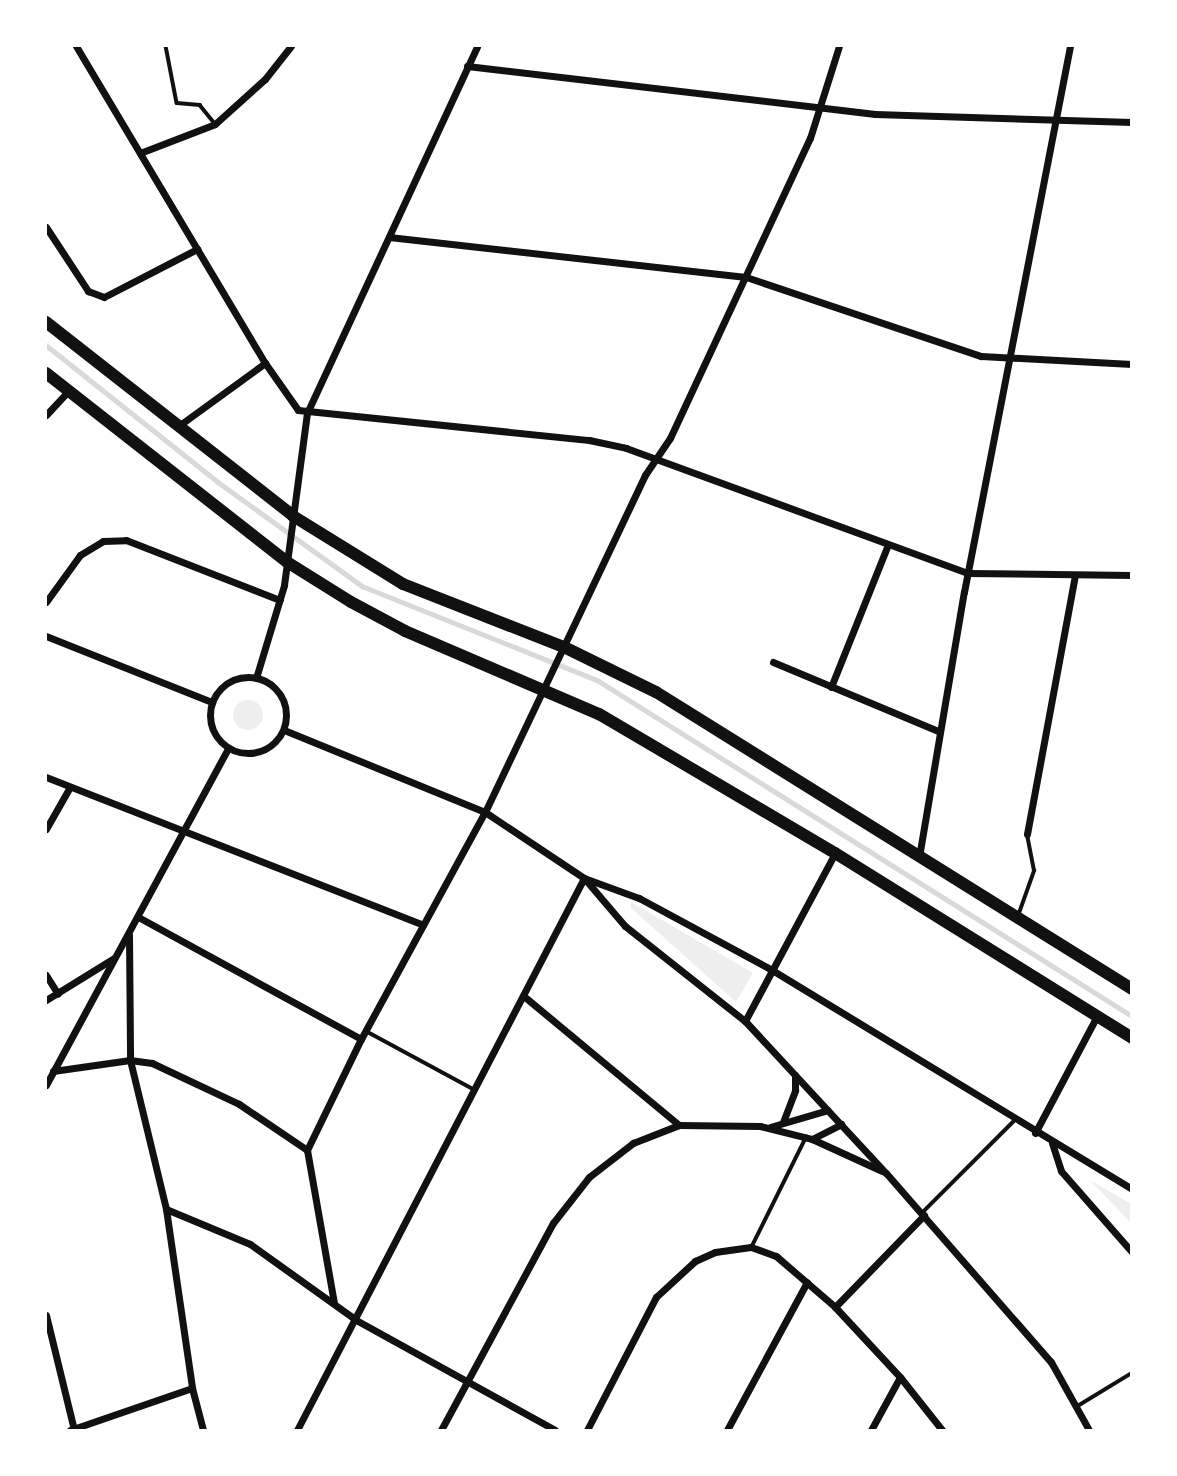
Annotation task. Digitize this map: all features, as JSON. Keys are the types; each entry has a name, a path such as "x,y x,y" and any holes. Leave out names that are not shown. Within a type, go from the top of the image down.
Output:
{"main road":[{"path":"46,323 293,522 403,584 656,692 919,859 1017,916 1132,989"},
{"path":"46,373 287,562 405,631 599,714 835,853 1132,1038"}],"street":[{"path":"76,46 291,405 307,413 589,440 657,457 887,547 967,573 1132,575"},
{"path":"140,153 215,124 265,79 291,46"},
{"path":"256,678 280,600 290,547 307,413 477,46"},
{"path":"334,1303 307,1150 361,1039 485,812 547,690 657,457 747,277 822,107 839,46"},
{"path":"919,859 938,731 967,573 1070,46"},
{"path":"467,66 934,119 1132,122"},
{"path":"46,227 89,290 104,297 197,249"},
{"path":"389,237 747,277 981,356 1132,364"},
{"path":"176,428 265,363"},
{"path":"46,415 68,391"},
{"path":"46,602 80,555 103,541 126,540 280,600"},
{"path":"831,687 887,547"},
{"path":"1027,834 1075,575"},
{"path":"46,636 212,702"},
{"path":"773,662 938,731"},
{"path":"256,678 282,697 284,730 277,741 254,753 228,748 210,723 212,702 234,679 256,678"},
{"path":"284,730 485,812 584,878 639,898 772,970 1035,1133 1132,1189"},
{"path":"46,1085 139,918 228,748"},
{"path":"46,777 423,925"},
{"path":"46,829 70,787"},
{"path":"745,1021 835,853"},
{"path":"297,1430 526,998 584,878"},
{"path":"584,878 625,926 745,1021 886,1173 1051,1362 1089,1430"},
{"path":"139,918 361,1039"},
{"path":"129,935 130,1060 166,1209 191,1388 203,1430"},
{"path":"46,1000 115,958"},
{"path":"46,975 58,994"},
{"path":"526,998 678,1125"},
{"path":"1035,1133 1097,1016"},
{"path":"53,1071 130,1060 183,1074 279,1128 307,1150"},
{"path":"783,1122 795,1090 795,1074"},
{"path":"770,1128 828,1110"},
{"path":"809,1138 841,1124"},
{"path":"441,1430 536,1250 569,1199 633,1143 678,1125 770,1128 809,1138 886,1173"},
{"path":"1052,1143 1061,1171 1132,1252"},
{"path":"166,1209 250,1244 356,1320 555,1430"},
{"path":"835,1307 923,1214"},
{"path":"587,1430 656,1297 695,1261 715,1252 751,1247 776,1256 835,1307 900,1377 942,1430"},
{"path":"727,1430 807,1282"},
{"path":"46,1315 73,1430 191,1388"},
{"path":"871,1430 900,1377"}],"lane":[{"path":"166,46 177,103 200,105 215,124"},
{"path":"1017,916 1034,871 1027,834"},
{"path":"366,1031 476,1091"},
{"path":"923,1214 1016,1119"},
{"path":"751,1247 809,1138"},
{"path":"1076,1407 1132,1373"}],"shaded area":[{"path":"248,700 254,701 262,709 262,721 254,729 248,730 242,729 234,721 233,715 234,709 242,701"},
{"path":"631,902 753,973 736,1002 631,908"},
{"path":"1090,1180 1131,1204 1131,1223"}],"waterway":[{"path":"46,345 218,482 362,586 597,680 1132,1016"}]}
